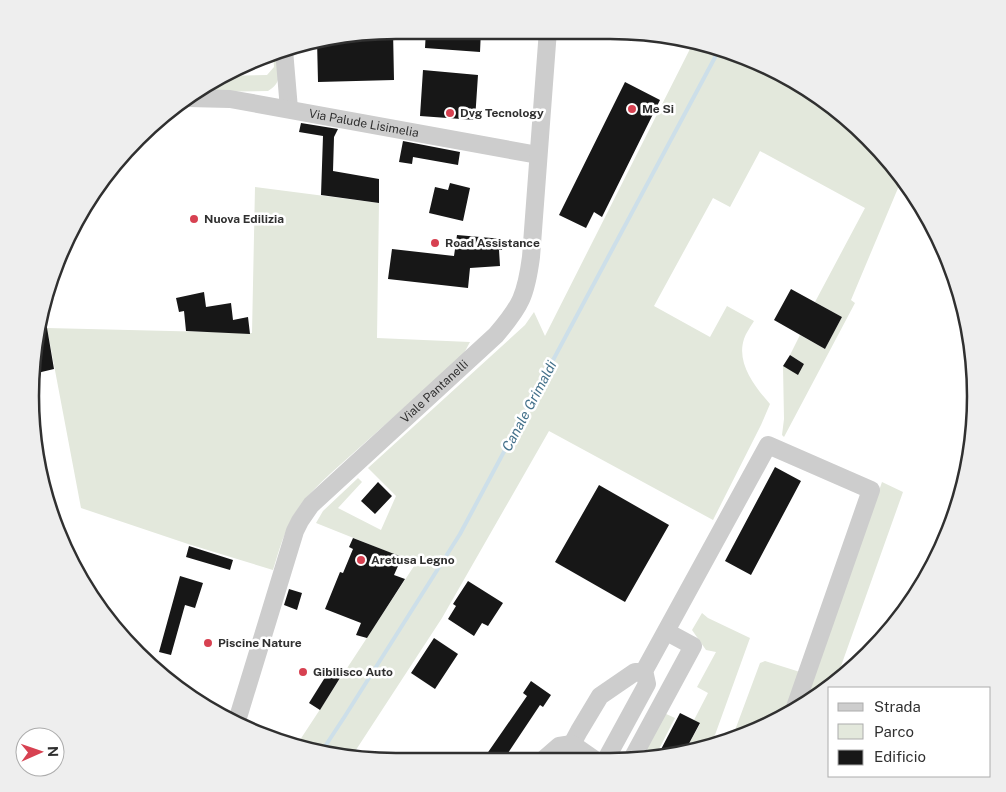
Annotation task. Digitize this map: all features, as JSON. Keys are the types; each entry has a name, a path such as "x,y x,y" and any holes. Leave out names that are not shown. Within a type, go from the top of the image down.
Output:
{"street":[{"name":"Viale Pantanelli","path":"238,716 295,531 300,521 311,505 496,336 515,312 522,299 530,264 547,39"},
{"path":"285,57 289,109"},
{"name":"Via Palude Lisimelia","path":"199,98 230,99 538,155"},
{"path":"643,673 768,445 871,490 798,699"},
{"path":"636,752 693,646 667,632"},
{"path":"572,744 600,696 635,672 643,673 647,679 647,684 609,753"},
{"path":"551,753 559,746 572,744 585,753"}],"green space":[{"path":"690,48 747,66 789,87 808,99 846,127 863,143 879,160 899,187 851,300 855,303 784,437 782,435 784,419 783,366 798,374 804,364 790,355 800,335 825,349 842,317 815,302 865,208 760,151 730,207 713,198 654,306 710,337 727,306 754,321 744,339 743,357 748,374 770,404 713,520 549,431 442,618 356,751 300,740 416,563 316,523 323,511 358,478 362,482 338,508 381,530 396,496 368,468 525,325 534,312 545,336"},
{"path":"279,59 279,79 268,91 209,92 239,76 267,75 274,67 274,61"},
{"path":"255,187 379,203 377,338 470,342 463,355 331,473 306,498 291,521 273,570 81,508 47,328 252,333"},
{"path":"882,482 903,492 840,670 809,692"},
{"path":"702,613 708,618 750,638 714,737 689,744 700,724 694,720 708,693 697,687 716,652 706,650 692,630"},
{"path":"765,661 800,672 788,705 735,730 760,663"},
{"path":"664,713 675,718 659,750 643,751"}],"building":[{"path":"393,39 394,80 318,82 317,48 349,42"},
{"path":"426,39 481,39 480,52 425,48"},
{"path":"423,70 478,75 475,120 420,116"},
{"path":"625,82 660,100 602,217 594,212 586,228 559,215"},
{"path":"301,123 338,129 334,137 333,171 379,179 379,203 321,195 323,136 299,132"},
{"path":"403,141 460,152 458,165 413,157 412,164 399,162"},
{"path":"450,183 470,188 463,221 429,213 435,187 448,190"},
{"path":"457,235 503,239 502,250 499,250 500,266 470,268 468,288 388,279 392,249 454,256"},
{"path":"791,289 842,317 825,349 774,320"},
{"path":"204,292 206,307 231,303 233,320 248,317 250,334 186,331 184,311 179,312 176,298"},
{"path":"46,324 54,369 40,372"},
{"path":"790,355 804,364 798,375 783,366"},
{"path":"775,467 801,481 751,575 725,561"},
{"path":"378,482 392,496 375,514 361,501"},
{"path":"599,485 669,525 625,602 555,562"},
{"path":"353,538 402,557 394,575 405,579 367,638 356,635 361,623 325,609 340,572 343,573 353,549 349,547"},
{"path":"189,546 233,560 230,570 186,557"},
{"path":"180,576 203,583 195,608 185,605 171,655 159,652"},
{"path":"468,581 503,603 488,626 482,623 474,636 448,619 456,606 453,604"},
{"path":"289,589 302,593 297,610 284,605"},
{"path":"434,638 458,654 435,689 411,673"},
{"path":"329,671 340,678 320,710 309,703"},
{"path":"531,681 551,695 543,707 540,705 508,753 487,753 527,696 523,693"},
{"path":"680,713 700,723 689,744 661,749"}],"waterway":[{"name":"Canale Grimaldi","path":"325,746 460,534 716,55"}],"place":[{"name":"Me Si","path":"632,109"},
{"name":"Dvg Tecnology","path":"450,113"},
{"name":"Nuova Edilizia","path":"194,219"},
{"name":"Road Assistance","path":"435,243"},
{"name":"Aretusa Legno","path":"361,560"},
{"name":"Piscine Nature","path":"208,643"},
{"name":"Gibilisco Auto","path":"303,672"}]}
